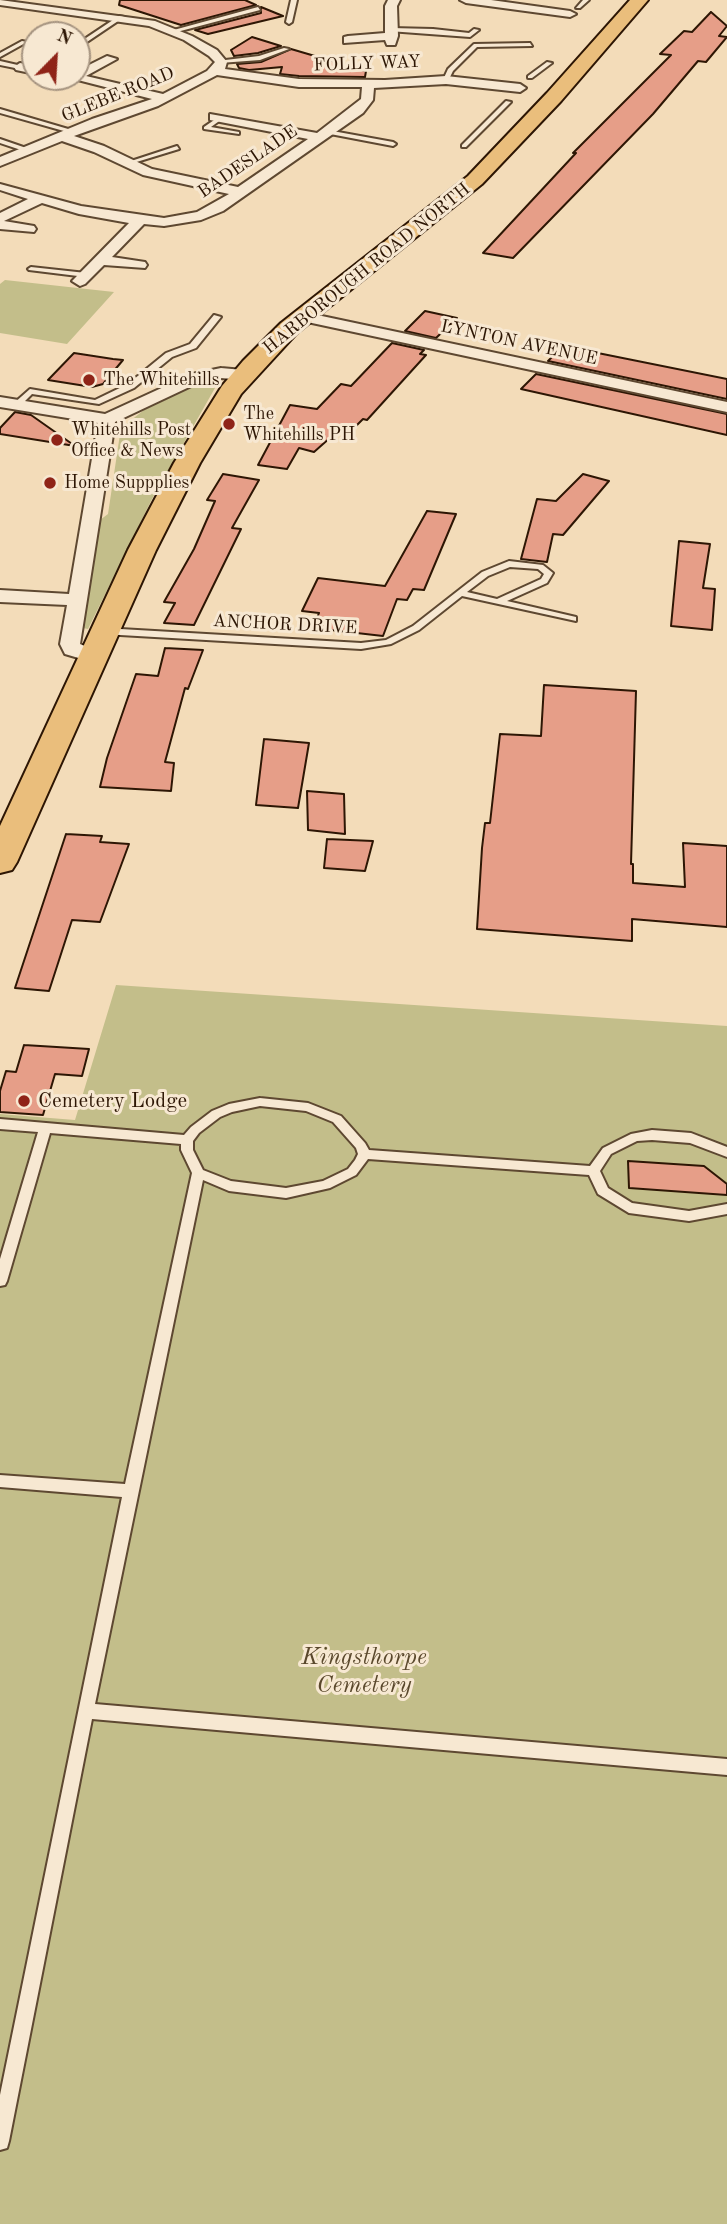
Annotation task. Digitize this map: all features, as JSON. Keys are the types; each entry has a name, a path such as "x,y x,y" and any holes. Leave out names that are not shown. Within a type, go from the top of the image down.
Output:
{"highway":[{"name":"HARBOROUGH ROAD NORTH","path":"0,862 103,631 187,463 221,405 243,376 303,317 475,180 554,97 635,2"}],"street":[{"path":"348,40 391,36 391,6 394,0"},
{"path":"466,0 578,7 565,29"},
{"name":"GLEBE ROAD","path":"0,162 165,98 218,66 205,48 173,31 114,16 2,1"},
{"path":"114,16 129,4"},
{"path":"91,69 111,59"},
{"name":"FOLLY WAY","path":"218,66 281,82 368,84 446,80 520,88"},
{"path":"508,102 530,77"},
{"path":"91,81 165,98"},
{"name":"BADESLADE","path":"1,186 95,214 172,222 201,216 240,192 364,104 368,97 368,84"},
{"path":"218,118 323,134"},
{"path":"237,133 251,124"},
{"path":"68,135 128,163 169,178 240,192"},
{"path":"0,218 40,198"},
{"path":"83,278 140,220"},
{"path":"0,225 29,229"},
{"path":"101,260 140,265"},
{"name":"LYNTON AVENUE","path":"303,317 727,407"},
{"path":"5,403 107,419 198,377 221,373 243,376"},
{"path":"92,656 79,653 70,647 107,419"},
{"path":"0,596 76,600"}],"lane":[{"path":"289,22 294,0"},
{"path":"173,31 258,9"},
{"path":"91,35 114,16"},
{"path":"391,36 433,31 470,35 476,30"},
{"path":"0,55 21,44"},
{"path":"446,80 450,70 476,45 530,45"},
{"path":"218,66 260,58 286,49"},
{"path":"530,77 549,63"},
{"path":"0,64 20,67"},
{"path":"464,146 508,102"},
{"path":"0,111 68,135"},
{"path":"218,118 206,128 237,133"},
{"path":"323,134 393,144"},
{"path":"0,141 30,151"},
{"path":"128,163 177,148"},
{"path":"31,269 83,278"},
{"path":"5,403 30,391 96,402 131,386 169,355 193,346 217,317"},
{"path":"96,402 107,419"},
{"path":"460,593 485,574 509,564 540,567 549,573 544,581 498,602"},
{"path":"460,593 573,619"},
{"name":"ANCHOR DRIVE","path":"103,631 361,646 388,642 407,632 460,593"},
{"path":"0,2141 130,1491 198,1173 187,1150 187,1140 204,1122 229,1108 276,1102 308,1107 337,1119 354,1136 364,1154"},
{"path":"0,1124 187,1140"},
{"path":"0,1281 45,1129"},
{"path":"593,1171 607,1151 635,1137 652,1135 691,1138 727,1152"},
{"path":"364,1154 593,1171"},
{"path":"198,1173 229,1186 286,1193 307,1191 342,1178 360,1163 364,1154"},
{"path":"593,1171 603,1191 629,1208 689,1216 727,1209"},
{"path":"0,1481 130,1491"},
{"path":"86,1711 727,1767"}],"green space":[{"path":"5,280 114,292 67,344 0,333 0,284"},
{"path":"214,381 215,388 152,499 88,629 83,628 100,520 108,514 120,434 116,432 144,410 196,385"},
{"name":"Kingsthorpe Cemetery","path":"116,985 727,1026 727,2224 0,2224 0,1114 75,1120"}],"building":[{"path":"120,0 245,0 256,5 181,25 119,5"},
{"path":"261,7 283,16 208,34 195,30 261,13"},
{"path":"711,12 727,26 719,36 727,37 706,62 698,61 653,114 513,258 483,253 576,153 573,153 671,55 660,54 684,31 692,32"},
{"path":"252,37 281,46 234,56 231,50"},
{"path":"291,49 366,71 365,77 299,76 280,74 282,67 249,70 239,68 237,64 261,62"},
{"path":"425,311 457,318 436,338 405,331"},
{"path":"392,343 424,350 420,354 426,355 367,420 363,419 351,431 340,429 314,452 299,448 287,469 258,465 290,405 317,409 341,384 351,386"},
{"path":"563,346 727,379 727,399 548,361"},
{"path":"74,353 123,360 103,384 92,387 48,380"},
{"path":"536,374 727,414 727,435 521,389"},
{"path":"15,412 31,415 75,446 0,434 0,428"},
{"path":"223,474 259,480 232,528 241,529 194,625 164,623 175,603 164,602 194,549 215,501 207,500"},
{"path":"583,474 609,481 563,535 553,534 547,562 521,559 537,499 556,501"},
{"path":"427,511 456,514 424,590 413,589 407,600 397,599 383,636 313,628 319,613 302,611 318,578 385,586"},
{"path":"679,541 710,544 703,588 715,589 712,630 671,626"},
{"path":"165,648 203,650 188,689 185,688 165,762 174,763 171,791 100,787 107,758 136,674 158,676"},
{"path":"544,685 636,691 631,864 633,883 685,887 683,843 727,846 727,927 632,919 632,941 477,929 482,848 485,823 490,823 500,734 541,736"},
{"path":"264,739 309,743 298,808 256,805"},
{"path":"307,791 344,794 345,834 308,830"},
{"path":"66,834 102,836 100,842 129,844 100,922 72,920 49,991 15,988"},
{"path":"327,839 373,841 365,871 324,868"},
{"path":"24,1045 89,1049 82,1076 55,1074 43,1115 0,1112 0,1091 6,1071 16,1072"},
{"path":"628,1161 704,1166 727,1184 727,1195 629,1188"}],"place":[{"name":"The Whitehills","path":"89,380"},
{"name":"The Whitehills PH","path":"229,424"},
{"name":"Whitehills Post Office & News","path":"57,440"},
{"name":"Home Suppplies","path":"50,483"},
{"name":"Cemetery Lodge","path":"24,1101"}]}
